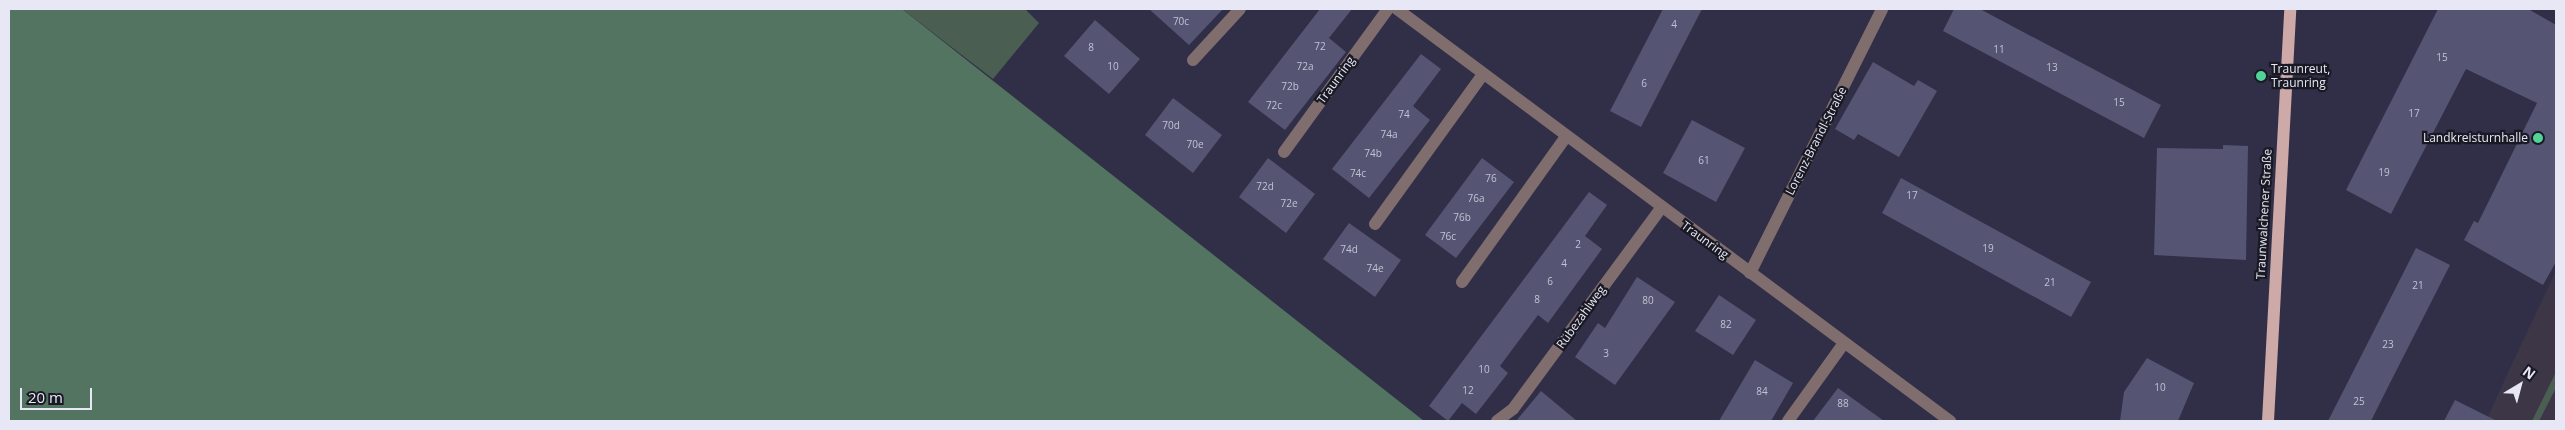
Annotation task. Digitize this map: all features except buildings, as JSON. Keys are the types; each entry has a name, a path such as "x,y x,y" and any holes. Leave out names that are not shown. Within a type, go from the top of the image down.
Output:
{"main road":[{"name":"Traunwalchener Straße","path":"2268,421 2290,9"}],"street":[{"path":"1194,60 1240,9"},
{"name":"Traunring","path":"1284,152 1388,9"},
{"name":"Traunring","path":"1397,9 1661,208 1950,421"},
{"name":"Lorenz-Brandl-Straße","path":"1750,273 1882,9"},
{"path":"1375,224 1483,74"},
{"path":"1462,282 1566,136"},
{"name":"Rübezahlweg","path":"1497,421 1512,409 1661,208"},
{"path":"1788,421 1844,343"}],"shaded area":[{"path":"2556,271 2556,421 2486,421 2511,366"}],"green space":[{"path":"9,9 902,9 1424,421 9,421"},
{"path":"902,9 1025,9 1039,23 993,79"},
{"path":"2556,372 2556,388 2539,421 2532,421"}],"place":[{"name":"Traunreut, Traunring","path":"2261,76"},
{"name":"Landkreisturnhalle","path":"2538,138"}]}
